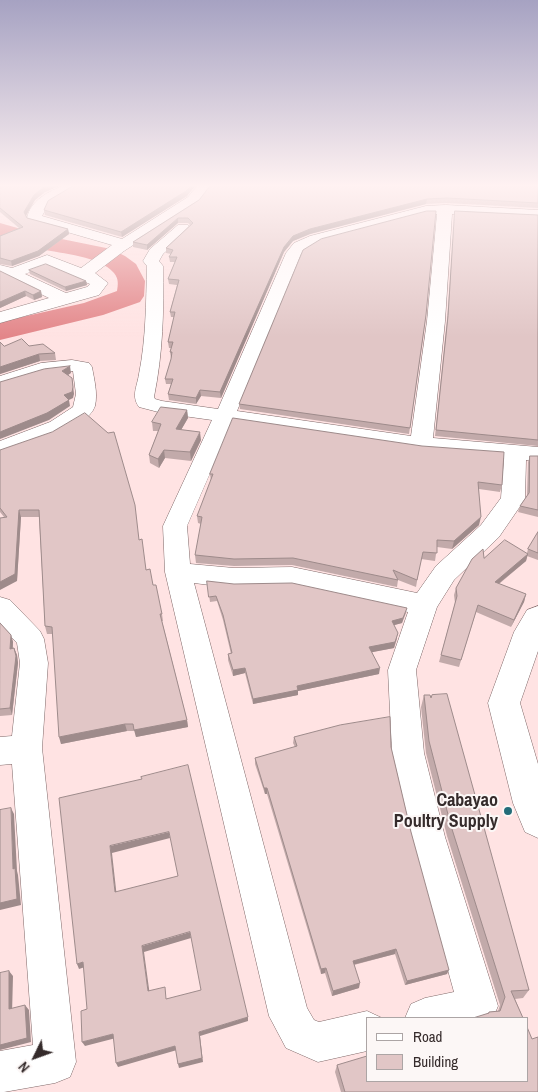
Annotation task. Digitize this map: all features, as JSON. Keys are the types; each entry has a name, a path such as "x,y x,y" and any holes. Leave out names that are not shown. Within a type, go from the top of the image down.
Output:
{"street":[{"path":"90,236 121,246"},
{"path":"86,273 137,236"},
{"path":"174,236 156,252 151,261 155,266 155,321 149,374 144,397 146,404 421,444 527,454 513,499 490,531 445,573 424,605 402,670 408,753 428,837 478,1006 429,1017"},
{"path":"326,236 300,246 294,253 225,416 175,526 178,572 289,1016 300,1034 318,1042 366,1031"},
{"path":"421,444 436,321 443,236"},
{"path":"3,315 66,300 93,291 100,283 86,273 47,260 7,271"},
{"path":"7,271 66,300"},
{"path":"0,382 51,366 76,365 82,367 86,396 84,408 77,416 63,425 0,449"},
{"path":"178,572 234,578 292,577 424,605"},
{"path":"0,607 30,639 34,663 13,749 54,1062 0,1072"},
{"path":"538,618 529,632 504,703 531,803 538,820"}],"building":[{"path":"0,236 59,236 38,251 11,261 0,258"},
{"path":"142,236 157,236 147,245 133,242"},
{"path":"179,236 293,236 284,247 220,392 200,390 196,398 168,394 173,379 165,379 171,359 172,352 170,352 173,342 168,342 175,312 170,312 179,280 168,279 177,257 169,257 173,250 166,248"},
{"path":"333,236 434,236 426,315 410,428 239,404 303,250 321,239"},
{"path":"453,236 538,236 538,440 436,430 448,316"},
{"path":"46,264 86,281 65,287 29,270"},
{"path":"0,271 41,291 33,295 25,291 0,302"},
{"path":"22,339 29,346 43,344 55,353 39,354 0,367 0,342 4,346"},
{"path":"70,366 62,371 72,378 72,392 64,395 69,400 47,413 0,432 0,382 44,369"},
{"path":"161,407 187,410 176,429 200,432 190,452 164,450 158,459 149,455 161,424 152,422"},
{"path":"85,413 108,433 114,432 135,505 139,540 142,539 146,570 150,569 153,585 156,585 162,614 160,614 187,720 134,730 133,724 125,724 59,737 52,627 45,626 39,510 19,510 15,574 0,582 0,518 7,517 0,508 0,450 52,432"},
{"path":"233,418 422,446 504,452 502,485 478,482 481,517 454,541 437,540 437,553 423,552 417,580 393,570 398,580 293,558 234,559 195,555 202,517 197,516 213,474 210,474"},
{"path":"530,456 538,456 538,510 520,506 529,493"},
{"path":"538,532 538,553 528,549"},
{"path":"505,540 528,554 495,582 526,594 514,620 478,605 461,660 441,655 457,596 456,588 472,559 483,549 484,558"},
{"path":"207,581 234,584 292,583 407,608 403,618 392,621 398,633 395,642 369,647 380,668 297,686 298,690 253,699 245,668 233,670 228,654 232,653 223,615 216,596 209,597"},
{"path":"0,623 11,635 10,649 14,648 16,656 10,708 0,709"},
{"path":"447,694 529,990 511,991 523,1017 476,1017 489,1012 500,1011 505,997 451,826 429,741 424,695 430,695 431,698 432,695"},
{"path":"390,717 391,747 411,832 449,970 407,981 396,949 353,961 360,983 333,991 326,968 321,969 267,788 264,788 255,758 297,746 294,737 340,725"},
{"path":"188,765 248,1017 199,1032 202,1058 178,1064 175,1046 116,1063 113,1034 82,1042 81,1011 87,1009 83,962 77,964 59,798 142,779 141,777","holes":["169,832 178,876 115,892 110,846","190,932 201,990 166,999 165,987 148,991 142,946"]},
{"path":"11,808 13,869 15,868 17,899 0,903 0,810"},
{"path":"9,971 9,1009 25,1005 27,1038 0,1045 0,973"},
{"path":"528,1029 532,1039 538,1037 538,1092 345,1092 337,1065 366,1056 366,1082 528,1082"}],"waterway":[{"path":"0,331 93,309 130,296 132,281 126,270 116,261 85,250 20,236"}],"place":[{"name":"Cabayao Poultry Supply","path":"508,811"}]}
